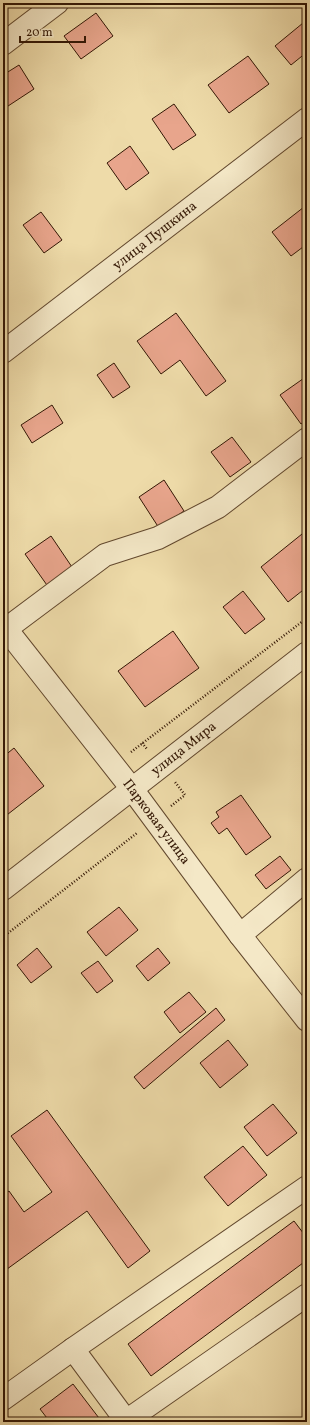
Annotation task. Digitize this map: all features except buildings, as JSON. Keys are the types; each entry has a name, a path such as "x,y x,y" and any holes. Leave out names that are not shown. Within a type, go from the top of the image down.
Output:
{"street":[{"path":"3,44 57,3"},
{"name":"улица Пушкина","path":"3,352 307,119"},
{"path":"4,627 105,555 158,538 218,508 307,439"},
{"name":"Парковая улица","path":"4,627 114,765 240,936 307,1020"},
{"name":"улица Мира","path":"3,889 307,653"},
{"path":"240,936 307,879"},
{"path":"3,1399 307,1187"},
{"path":"73,1349 127,1421 307,1295"}],"path":[{"path":"114,765 307,618"},
{"path":"3,937 155,819"}]}
